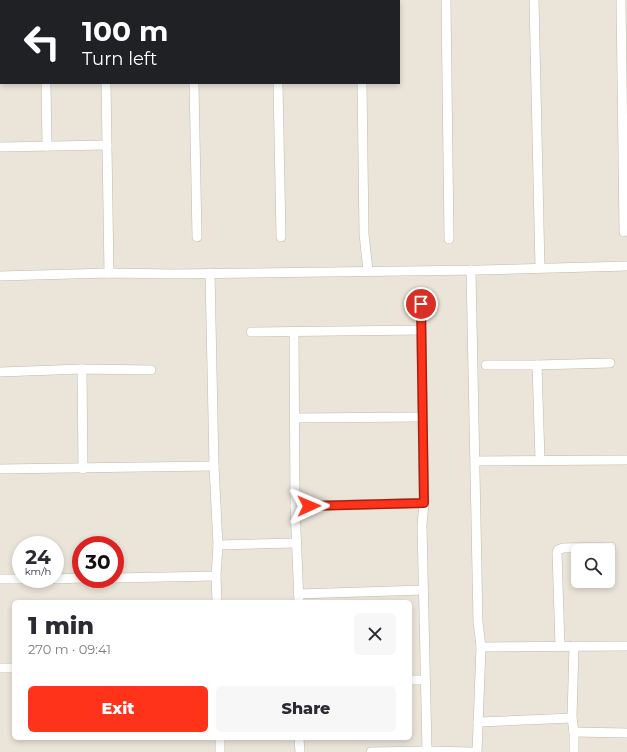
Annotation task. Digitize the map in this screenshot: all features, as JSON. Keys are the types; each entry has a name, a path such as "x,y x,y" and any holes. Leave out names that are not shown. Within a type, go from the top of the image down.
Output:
{"street":[{"path":"446,0 449,238"},
{"path":"534,0 540,268"},
{"path":"621,0 624,232"},
{"path":"46,84 47,146"},
{"path":"106,84 109,274"},
{"path":"194,84 197,237"},
{"path":"278,84 281,237"},
{"path":"362,84 364,234 368,271"},
{"path":"0,148 107,145"},
{"path":"0,276 471,270 627,266"},
{"path":"471,270 476,461 478,622 481,647 477,752"},
{"path":"210,273 214,466 218,545 216,576 217,600"},
{"path":"421,304 424,503 422,525 427,751"},
{"path":"251,332 421,330"},
{"path":"294,332 295,506 298,598 424,590"},
{"path":"486,365 610,363"},
{"path":"537,365 540,460"},
{"path":"82,369 83,469"},
{"path":"0,372 82,369 151,370"},
{"path":"295,418 422,417"},
{"path":"476,461 627,460"},
{"path":"0,469 214,466"},
{"path":"295,506 424,503"},
{"path":"218,545 296,543"},
{"path":"560,646 557,552 563,548 571,548"},
{"path":"124,578 216,576"},
{"path":"0,579 12,579"},
{"path":"574,646 572,718 574,752"},
{"path":"481,647 627,646"},
{"path":"0,668 12,668"},
{"path":"412,680 425,680"},
{"path":"478,722 572,718"},
{"path":"574,732 627,733"},
{"path":"220,740 220,752"},
{"path":"300,740 300,752"},
{"path":"371,752 472,752"}],"shaded area":[{"path":"400,0 627,0 627,752 0,752 0,84 400,84"}],"route":[{"path":"309,506 424,503 421,304"}]}
